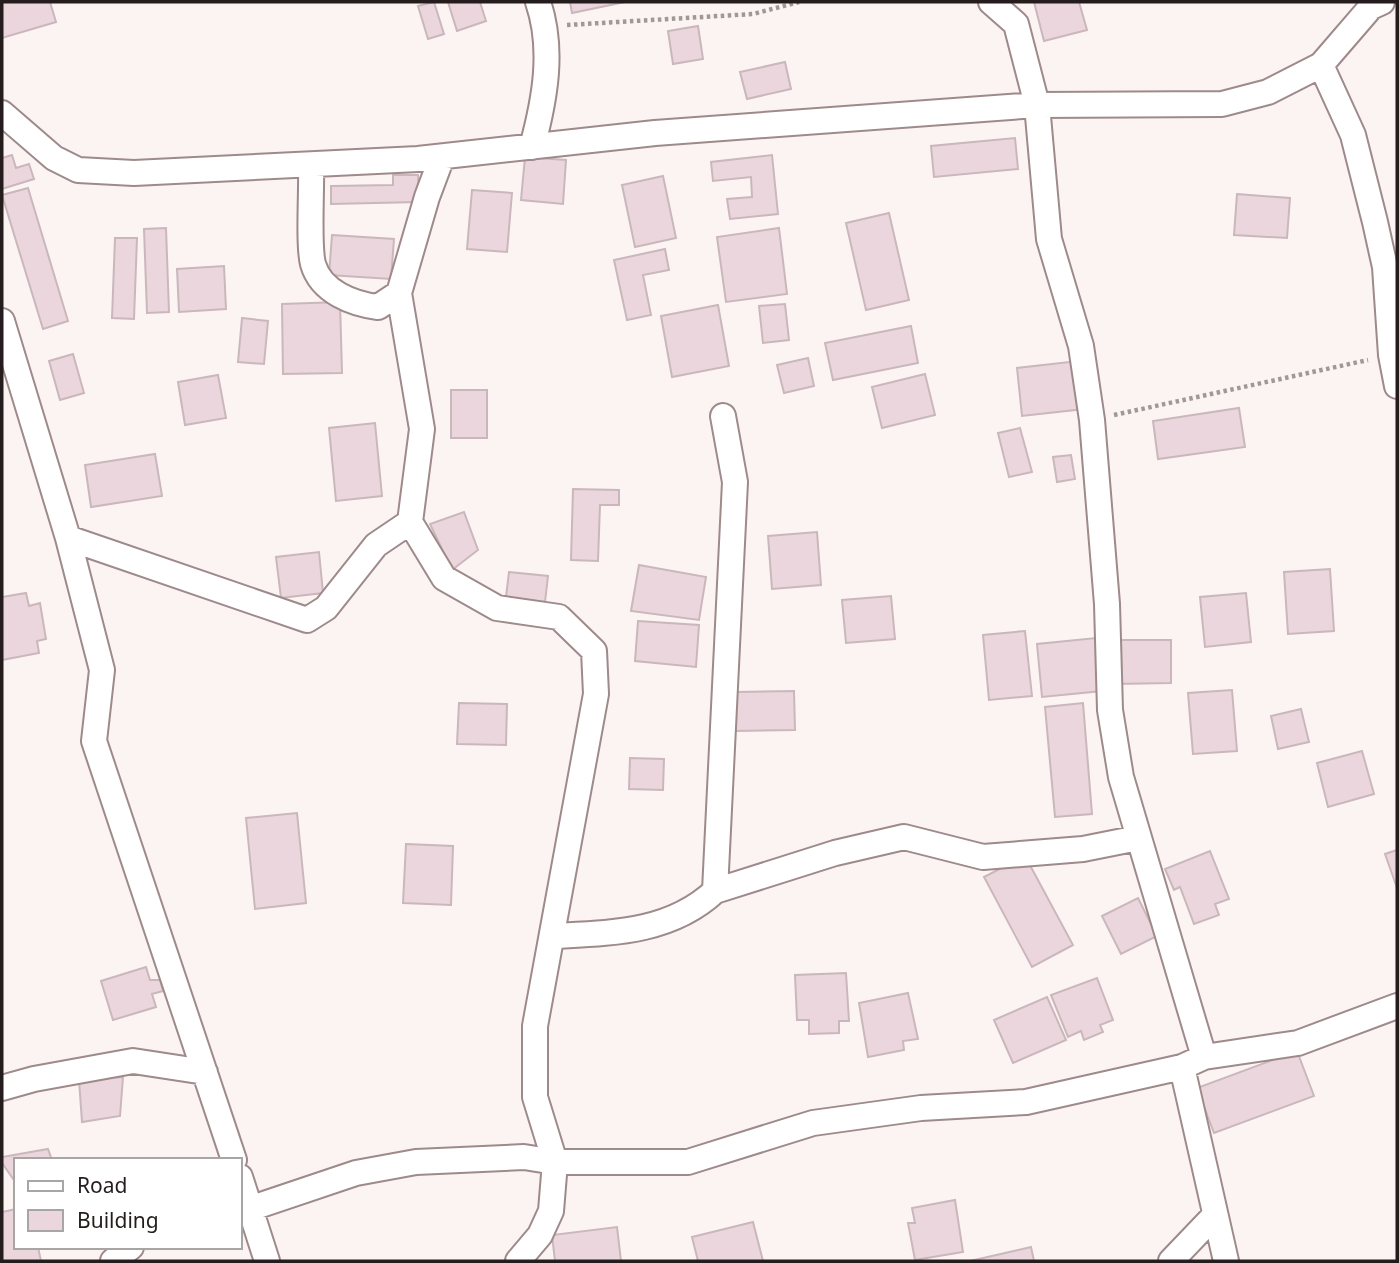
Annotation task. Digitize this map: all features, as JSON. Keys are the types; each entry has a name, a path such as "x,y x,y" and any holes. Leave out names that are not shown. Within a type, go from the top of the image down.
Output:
{"street":[{"path":"532,147 543,108 546,26 538,2"},
{"path":"990,2 1016,24 1037,105 1049,239 1080,346 1092,419 1107,604 1110,710 1121,777 1193,1062 1215,1215 1226,1261"},
{"path":"2,113 54,158 78,170 134,173 442,157 655,133 1037,105 1222,104 1268,92 1321,65 1373,4"},
{"path":"1321,65 1353,135 1376,222 1385,267 1391,355 1397,386"},
{"path":"442,157 427,197 399,293 422,429 410,522 444,578 497,608 559,617 594,651 596,694 536,1026 535,1097 555,1162 551,1211 540,1235 518,1261"},
{"path":"311,165 313,265 331,291 362,305 378,307 399,293"},
{"path":"2,321 68,538 102,670 94,741 142,892 233,1158"},
{"path":"715,891 735,506 735,482 723,416"},
{"path":"68,538 307,620 326,608 376,545 410,522"},
{"path":"553,936 637,931 701,905 715,891 835,853 904,837 983,857 1083,849 1138,838"},
{"path":"245,1209 356,1174 416,1161 524,1157 555,1162 688,1162 813,1123 921,1108 1026,1102 1193,1062 1298,1043 1397,1006"},
{"path":"2,1088 34,1079 133,1061 205,1072"},
{"path":"242,1190 245,1209 267,1261"},
{"path":"1171,1261 1215,1215"},
{"path":"113,1261 128,1249"}],"path":[{"path":"546,26 753,14 799,2"},
{"path":"1092,419 1391,355"}],"building":[{"path":"2,2 50,2 56,22 2,38"},
{"path":"434,2 444,34 428,39 418,6"},
{"path":"448,2 480,2 486,21 457,31"},
{"path":"570,2 625,2 572,13"},
{"path":"1034,2 1079,2 1087,30 1044,41"},
{"path":"698,26 703,59 673,64 668,31"},
{"path":"785,62 791,89 747,99 740,72"},
{"path":"1015,138 1018,169 934,177 931,146"},
{"path":"12,155 16,168 29,164 34,179 2,189 2,158"},
{"path":"772,155 778,214 730,219 727,199 752,197 751,177 713,181 711,162"},
{"path":"525,157 566,160 563,204 521,200"},
{"path":"393,175 418,175 419,202 331,204 331,186 393,185"},
{"path":"663,176 676,238 635,247 622,185"},
{"path":"28,188 68,321 43,329 2,195"},
{"path":"472,190 512,193 507,252 467,249"},
{"path":"1237,194 1290,198 1287,238 1234,235"},
{"path":"889,213 909,300 866,310 846,223"},
{"path":"166,228 169,312 147,313 144,229"},
{"path":"779,228 787,294 726,302 717,237"},
{"path":"332,235 394,239 391,279 329,275"},
{"path":"115,238 137,238 134,319 112,318"},
{"path":"665,249 669,270 643,275 651,315 627,320 614,260"},
{"path":"224,266 226,309 179,312 177,269"},
{"path":"340,302 342,373 283,374 282,304"},
{"path":"785,304 789,340 763,343 759,306"},
{"path":"718,305 729,366 672,377 661,316"},
{"path":"242,318 268,321 264,364 238,362"},
{"path":"911,326 918,363 833,380 825,343"},
{"path":"73,354 84,393 60,400 49,361"},
{"path":"808,358 814,386 784,393 777,365"},
{"path":"1078,361 1084,409 1022,416 1017,368"},
{"path":"925,374 935,415 882,428 872,387"},
{"path":"218,375 226,418 185,425 178,382"},
{"path":"451,390 487,390 487,438 451,438"},
{"path":"1239,408 1245,447 1158,459 1153,421"},
{"path":"375,423 382,496 336,501 329,428"},
{"path":"1020,428 1032,472 1009,477 998,433"},
{"path":"155,454 162,496 91,507 85,465"},
{"path":"1071,455 1075,479 1057,482 1053,457"},
{"path":"573,489 619,490 619,505 600,505 598,561 571,560"},
{"path":"464,512 478,550 452,570 430,524"},
{"path":"817,532 821,585 772,589 768,536"},
{"path":"319,552 323,593 281,598 276,557"},
{"path":"639,565 706,577 699,620 631,611"},
{"path":"1330,569 1334,631 1288,634 1284,572"},
{"path":"509,572 548,576 545,602 506,597"},
{"path":"26,593 29,606 40,603 46,639 37,641 39,653 2,660 2,597"},
{"path":"1246,593 1251,642 1205,647 1200,597"},
{"path":"891,596 895,639 846,643 842,600"},
{"path":"638,621 699,625 696,667 635,661"},
{"path":"1025,631 1032,696 989,700 983,635"},
{"path":"1096,638 1102,691 1042,697 1037,644"},
{"path":"1116,640 1171,640 1171,683 1115,684"},
{"path":"1232,690 1237,751 1193,754 1188,693"},
{"path":"794,691 795,730 736,731 736,692"},
{"path":"459,703 507,704 506,745 457,744"},
{"path":"1083,703 1092,814 1055,817 1045,707"},
{"path":"1301,709 1309,742 1278,749 1271,716"},
{"path":"1362,751 1374,794 1328,807 1317,763"},
{"path":"630,758 664,759 663,790 629,789"},
{"path":"297,813 306,903 255,909 246,818"},
{"path":"406,844 453,846 451,905 403,903"},
{"path":"1397,850 1397,888 1385,854"},
{"path":"1210,851 1229,899 1215,904 1219,915 1194,924 1180,887 1174,890 1165,869"},
{"path":"1025,856 1073,945 1032,967 984,877"},
{"path":"1138,898 1157,936 1121,954 1102,916"},
{"path":"146,967 150,980 160,980 163,991 152,994 156,1007 113,1020 101,981"},
{"path":"846,973 849,1021 839,1021 839,1033 809,1034 809,1020 797,1020 795,975"},
{"path":"1097,978 1113,1020 1100,1025 1103,1032 1084,1040 1081,1031 1068,1037 1051,995"},
{"path":"908,993 918,1039 903,1041 904,1050 868,1057 859,1003"},
{"path":"1047,997 1066,1040 1013,1063 994,1020"},
{"path":"1297,1051 1314,1096 1214,1133 1197,1088"},
{"path":"123,1077 120,1116 82,1122 79,1080"},
{"path":"48,1149 51,1158 14,1158 14,1180 2,1163 2,1157"},
{"path":"955,1200 963,1252 915,1260 908,1223 915,1223 912,1208"},
{"path":"14,1209 14,1249 38,1249 41,1261 2,1261 2,1212"},
{"path":"753,1222 763,1261 698,1261 692,1237"},
{"path":"617,1227 621,1261 555,1261 552,1235"},
{"path":"1031,1247 1034,1261 970,1261"}]}
